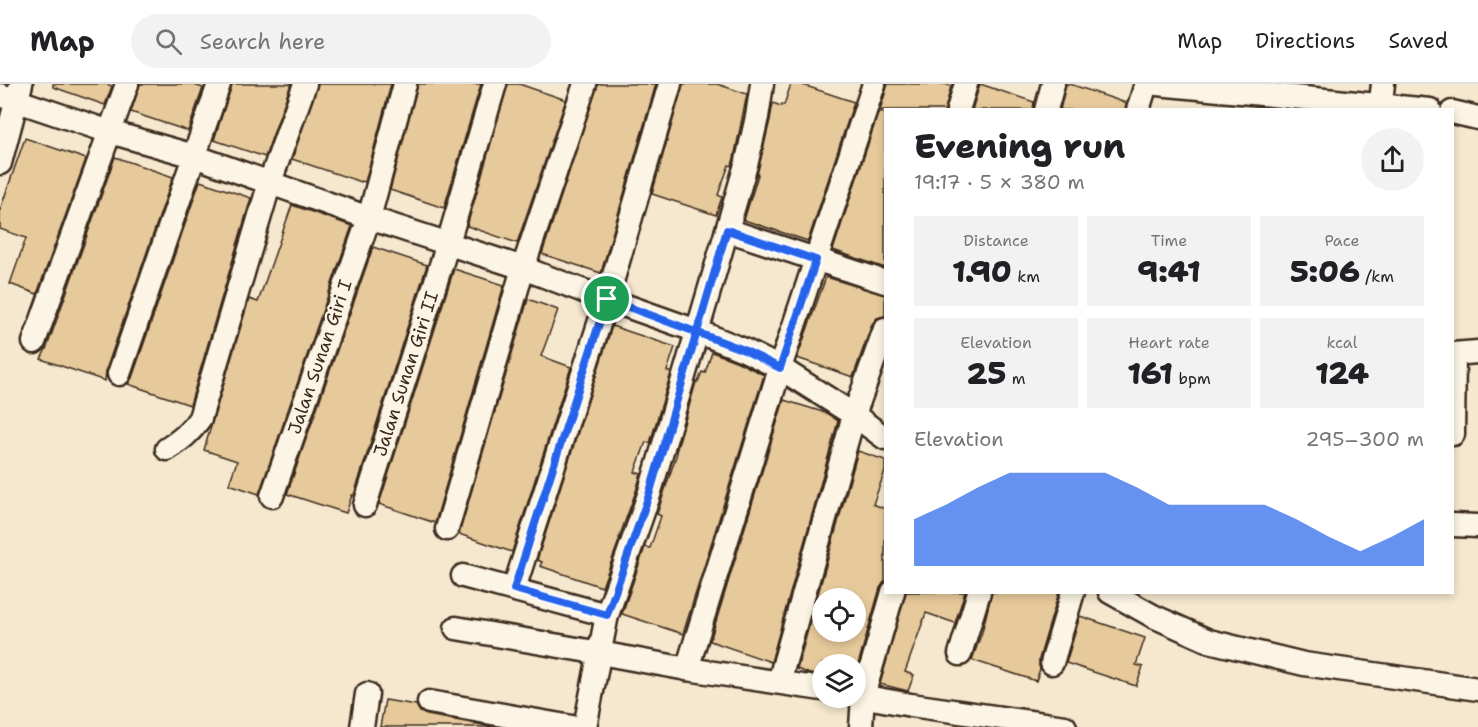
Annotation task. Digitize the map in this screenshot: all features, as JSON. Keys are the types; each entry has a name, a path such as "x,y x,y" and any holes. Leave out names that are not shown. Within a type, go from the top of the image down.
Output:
{"street":[{"path":"34,342 127,84"},
{"path":"119,374 219,84"},
{"path":"167,449 184,437 200,418 270,182 305,84"},
{"name":"Jalan Sunan Giri I","path":"272,496 369,218 405,84"},
{"name":"Jalan Sunan Giri II","path":"365,505 448,243 495,84"},
{"path":"447,529 524,268 585,84"},
{"path":"514,589 607,299 670,84"},
{"path":"585,727 607,615 649,495 727,230 747,161 762,84"},
{"path":"687,669 780,368 874,84"},
{"path":"959,108 966,84"},
{"path":"1047,108 1053,84"},
{"path":"1139,108 1146,84"},
{"path":"1157,84 1295,97 1381,99 1421,108"},
{"path":"0,163 12,94 110,132 194,156 369,218 524,268 696,331 744,350 780,368 854,415 884,437"},
{"path":"1454,112 1478,118"},
{"path":"727,230 884,282"},
{"path":"779,682 854,415 884,332"},
{"path":"1454,354 1478,352"},
{"path":"1454,525 1478,526"},
{"path":"463,576 607,615"},
{"path":"866,674 892,594"},
{"path":"960,654 978,594"},
{"path":"1052,663 1072,594"},
{"path":"1121,595 1153,616 1209,641 1304,664 1478,689"},
{"path":"456,628 687,669 812,687"},
{"path":"362,727 367,694"},
{"path":"866,696 1065,727"},
{"path":"429,702 455,717 573,727"},
{"path":"860,708 861,727"}],"building":[{"path":"53,84 112,86 105,105 53,87"},
{"path":"140,84 191,84 203,88 188,131 131,112"},
{"path":"232,84 291,84 265,157 214,140"},
{"path":"318,84 391,84 365,182 292,159"},
{"path":"418,84 481,84 444,208 390,190"},
{"path":"508,84 519,84 566,100 517,243 467,226"},
{"path":"598,84 656,84 601,273 542,254"},
{"path":"683,84 717,84 747,94 732,166 729,165 718,195 722,197 716,215 652,194"},
{"path":"791,84 800,84 854,102 808,241 744,220 758,175 773,103 784,105"},
{"path":"888,84 945,84 951,86 946,108 884,108 880,110"},
{"path":"980,84 1034,102 1033,108 973,108"},
{"path":"1066,84 1126,103 1125,108 1060,108"},
{"path":"879,111 884,113 884,268 833,250"},
{"path":"25,138 86,159 37,294 10,284 26,238 0,229 0,210"},
{"path":"115,157 173,177 106,370 105,381 41,359"},
{"path":"200,181 251,198 190,405 128,384"},
{"path":"292,205 352,226 259,494 229,484 237,461 204,450 249,299 258,302"},
{"path":"373,247 427,265 354,495 352,495 346,513 287,494"},
{"path":"454,269 504,285 435,523 379,504"},
{"path":"826,277 884,295 884,316 877,318 872,324 853,377 797,358"},
{"path":"528,299 558,310 541,356 571,367 512,552 459,534"},
{"path":"612,326 675,347 667,371 671,373 650,443 646,442 635,472 641,474 636,491 602,587 540,566 542,562 537,560"},
{"path":"712,352 764,375 683,634 622,614 645,547 650,548 661,516 657,514 677,453 696,382 702,372 705,373"},
{"path":"784,400 826,413 838,421 771,662 710,641"},
{"path":"858,451 884,460 884,474 873,504 884,509 884,582 880,588 866,637 866,588 820,588"},
{"path":"905,594 964,594 955,623 926,613 905,672 914,675 908,691 880,684"},
{"path":"992,594 1058,594 1039,659 1040,669 1036,681 972,660"},
{"path":"812,615 812,642 864,642 861,654 812,654 812,674 797,669"},
{"path":"1080,616 1145,638 1136,665 1143,667 1136,686 1066,663"},
{"path":"385,700 416,705 420,712 427,715 494,727 380,727"}],"route":[{"path":"607,299 514,589 607,615 649,495 696,331 727,230 816,260 780,368 744,350 696,331 607,299"}]}
